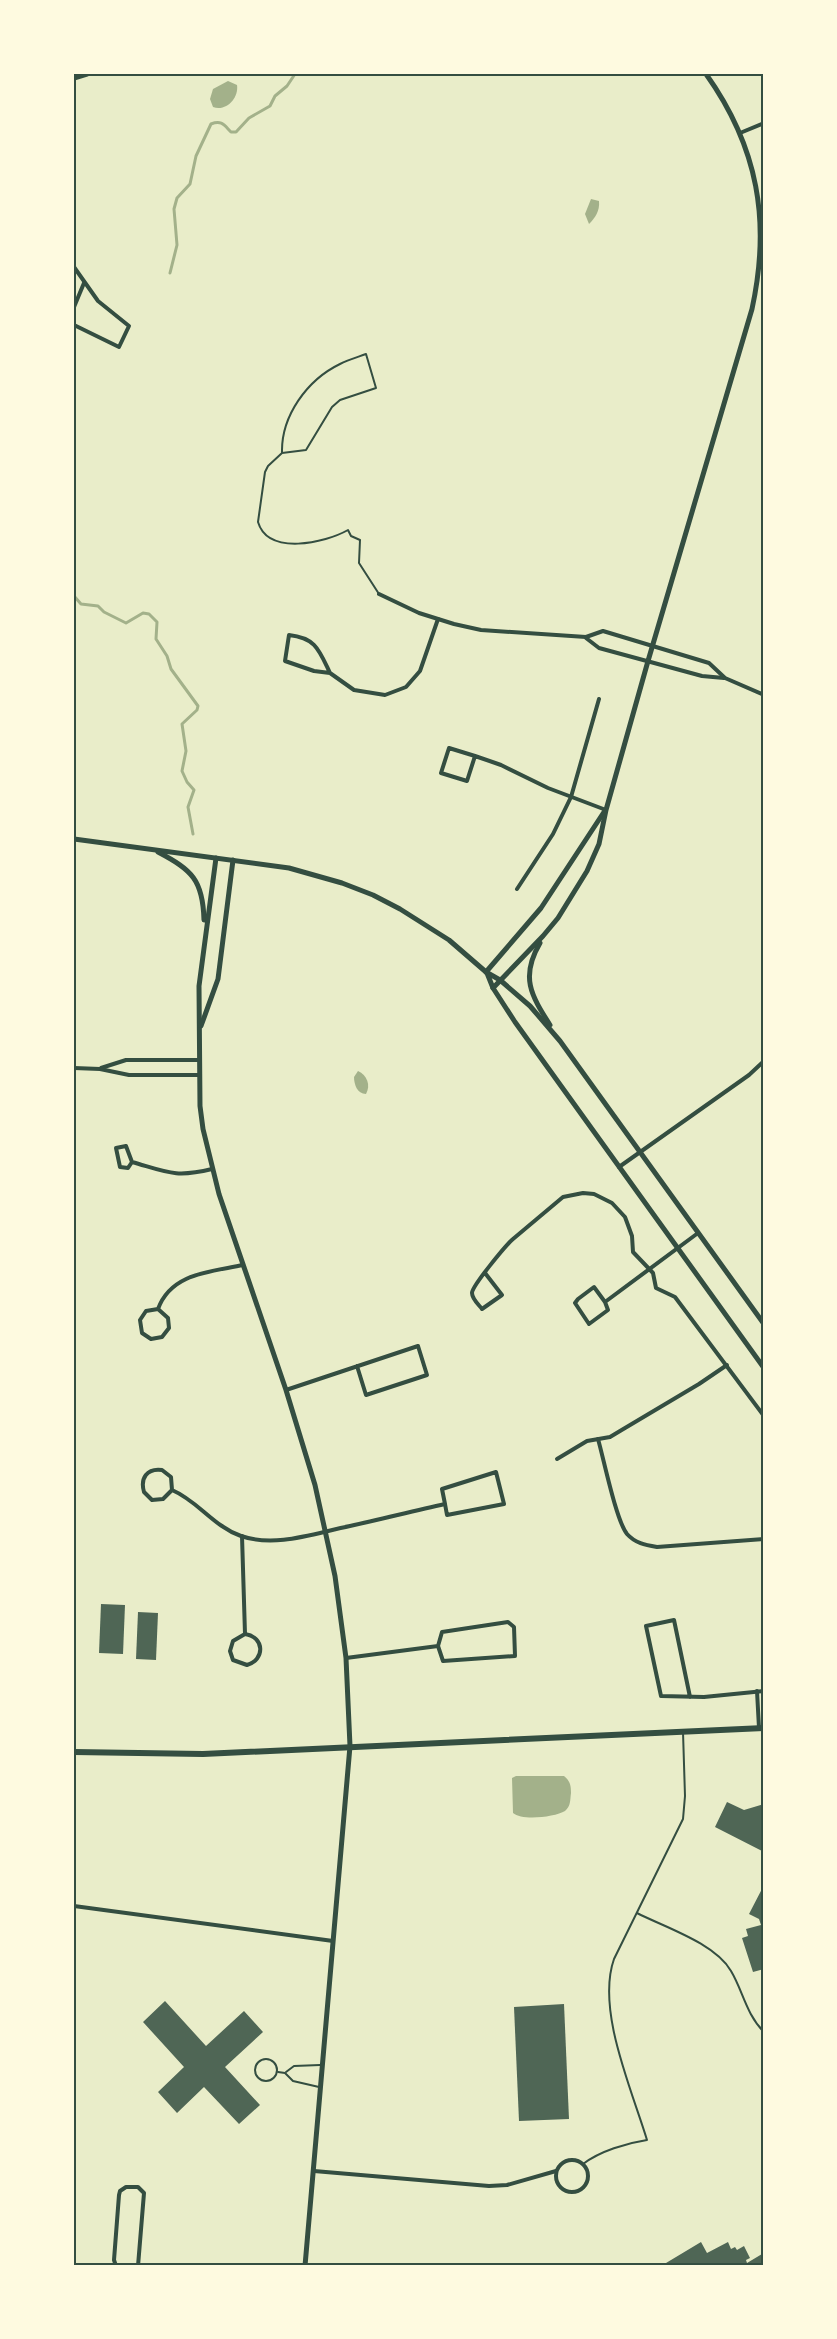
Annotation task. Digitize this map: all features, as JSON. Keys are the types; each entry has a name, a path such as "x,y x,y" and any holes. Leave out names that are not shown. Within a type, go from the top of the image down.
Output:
{"main road":[{"path":"74,1752 191,1754 761,1729"}],"street":[{"path":"74,78 87,74"},
{"path":"493,988 543,936 571,899 599,844 606,810 648,661 740,351 758,280 761,254 757,185 731,112 706,74"},
{"path":"740,134 764,123"},
{"path":"74,267 84,283 108,311 129,326 119,347 74,326"},
{"path":"74,307 84,283"},
{"path":"379,594 399,605 438,620 481,630 586,637 603,631 709,663 725,678"},
{"path":"330,673 315,671 285,661 289,635 300,636 312,641 330,673 354,690 375,695 396,692 413,681 420,671 438,620"},
{"path":"586,637 599,648 702,676 725,678 764,695"},
{"path":"517,889 553,834 571,797 599,699"},
{"path":"475,756 467,781 441,773 449,748 475,756 501,765 548,788 606,810"},
{"path":"486,972 541,908 606,810"},
{"path":"74,839 290,868 334,880 373,895 400,909 448,940 486,972 500,980 530,1006 560,1041"},
{"path":"154,850 180,863 195,878 204,898 205,933"},
{"path":"216,858 199,986 200,1106 212,1169 286,1390 327,1531 346,1658 350,1746 305,2265"},
{"path":"201,1028 218,979 233,860"},
{"path":"543,936 532,956 529,982 535,1001 560,1041 764,1324"},
{"path":"486,972 493,988 764,1368"},
{"path":"100,1069 126,1060 199,1060"},
{"path":"619,1167 749,1075 764,1061"},
{"path":"74,1068 100,1069 129,1075 200,1075"},
{"path":"126,1146 132,1162 128,1168 120,1167 116,1148 126,1146"},
{"path":"132,1162 179,1175 212,1169"},
{"path":"485,1273 502,1295 482,1309 472,1293 485,1273 507,1245 563,1197 583,1192 604,1198 619,1210 630,1227 633,1252 650,1268 656,1288 675,1297 764,1416"},
{"path":"604,1302 698,1233"},
{"path":"158,1309 162,1297 184,1278 243,1265"},
{"path":"594,1287 604,1302 608,1310 590,1324 575,1304 594,1287"},
{"path":"158,1309 168,1318 169,1328 162,1337 151,1339 142,1333 140,1320 146,1311 158,1309"},
{"path":"286,1390 357,1366 418,1346 427,1375 366,1395 357,1366"},
{"path":"557,1459 579,1445 620,1431 727,1365"},
{"path":"598,1439 621,1522 628,1536 640,1544 657,1547 764,1539"},
{"path":"152,1470 162,1470 171,1477 172,1490 163,1499 152,1500 144,1492 142,1482 147,1473 152,1470"},
{"path":"496,1472 504,1504 447,1515 445,1504 442,1489 496,1472"},
{"path":"172,1490 192,1502 214,1522 242,1536 279,1540 445,1504"},
{"path":"242,1536 245,1634"},
{"path":"690,1697 674,1620 646,1626 661,1696 690,1697 714,1696 764,1691"},
{"path":"508,1622 514,1627 514,1656 443,1661 438,1646 441,1632 508,1622"},
{"path":"245,1634 258,1642 261,1652 256,1661 247,1665 237,1663 230,1651 233,1641 245,1634"},
{"path":"346,1658 438,1646"},
{"path":"757,1691 761,1729"},
{"path":"74,1906 334,1941"},
{"path":"568,2160 579,2161 588,2174 587,2182 584,2187 573,2192 560,2187 557,2183 556,2171 568,2160"},
{"path":"314,2171 489,2186 507,2185 556,2171"},
{"path":"116,2265 114,2260 119,2195 120,2191 126,2187 138,2187 144,2193 138,2265"}],"lane":[{"path":"282,453 282,436 287,420 297,402 310,386 341,363 366,354 376,388 340,400 332,406 306,450 282,453 268,466 263,479 258,522 260,530 272,540 286,543 323,540 348,530 351,536 360,540 359,563 379,594"},
{"path":"583,2164 591,2158 637,2141 647,2140 613,2029 609,2007 610,1969 683,1819 685,1796 682,1732"},
{"path":"636,1913 705,1946 719,1957 731,1970 749,2013 764,2032"},
{"path":"267,2059 277,2065 278,2072 274,2079 264,2081 258,2078 255,2067 260,2061 267,2059"},
{"path":"285,2073 294,2066 323,2065"},
{"path":"278,2072 285,2073 293,2081 321,2087"}],"shaded area":[{"path":"228,81 237,85 234,99 223,108 213,107 210,99 213,89"},
{"path":"591,199 599,201 599,208 589,224 585,214"},
{"path":"358,1071 367,1081 366,1094 360,1092 355,1085 354,1077"},
{"path":"516,1776 564,1776 571,1788 568,1807 560,1813 539,1817 524,1817 513,1813 512,1778"}],"building":[{"path":"101,1604 125,1605 123,1654 99,1653"},
{"path":"138,1612 158,1613 156,1660 136,1659"},
{"path":"727,1802 744,1810 764,1804 764,1852 715,1827"},
{"path":"764,1885 764,1969 753,1972 742,1938 748,1936 746,1929 761,1925 759,1919 749,1914"},
{"path":"165,2001 206,2046 244,2011 263,2032 225,2067 260,2105 239,2124 204,2087 177,2113 158,2092 184,2067 143,2022"},
{"path":"564,2004 569,2119 519,2121 514,2007"},
{"path":"701,2242 707,2253 728,2242 731,2249 735,2247 737,2250 744,2246 750,2258 746,2260 747,2263 762,2254 764,2266 661,2266"}],"waterway":[{"path":"170,273 177,245 174,209 177,198 190,184 196,156 211,124 220,123 231,132 236,132 249,118 270,106 275,96 287,86 295,74"},
{"path":"74,596 81,604 98,606 104,612 126,623 143,613 149,614 157,622 156,639 167,656 171,669 198,706 197,710 182,724 186,751 182,771 194,790 188,807 193,834"}]}
